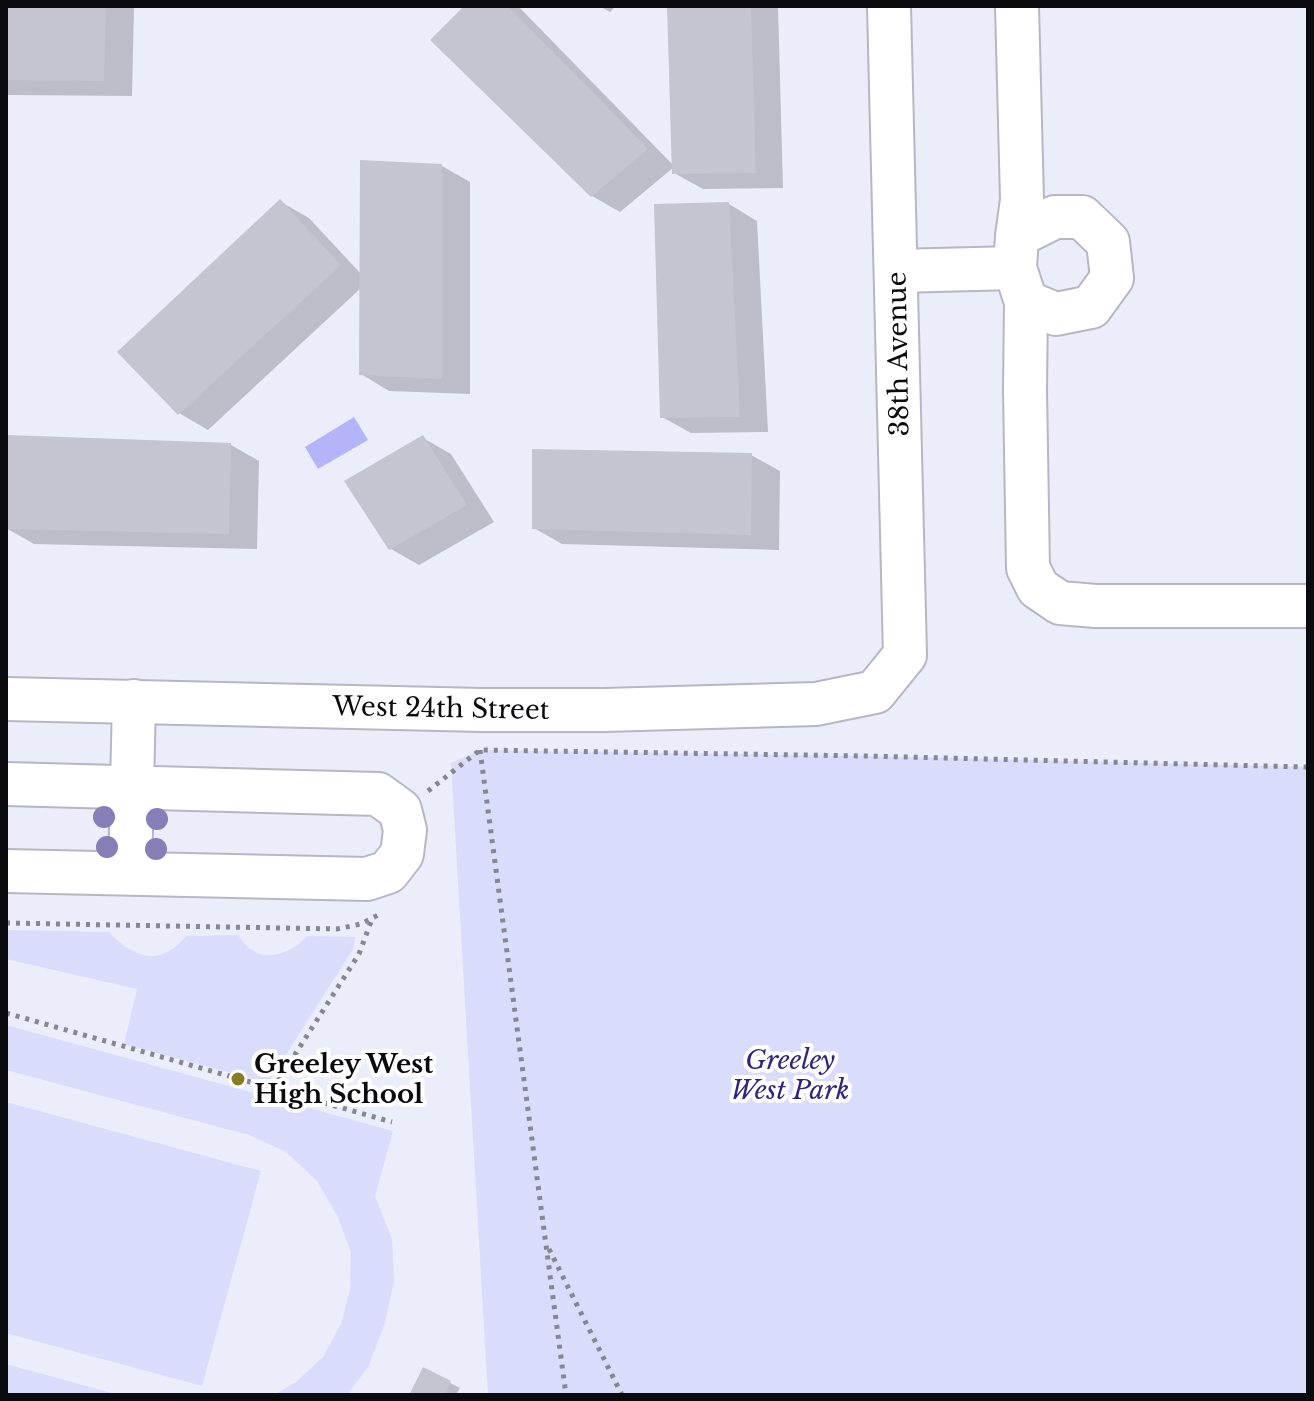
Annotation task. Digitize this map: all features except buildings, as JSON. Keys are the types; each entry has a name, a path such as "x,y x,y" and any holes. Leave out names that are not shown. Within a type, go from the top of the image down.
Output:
{"street":[{"name":"38th Avenue","path":"875,692 905,655 889,6"},
{"path":"1017,6 1022,200 1019,269 1028,568 1038,588 1060,603 1096,606 1308,606"},
{"path":"896,271 1019,269"},
{"name":"West 24th Street","path":"6,699 604,710 816,704 875,692"},
{"path":"130,872 134,701"},
{"path":"6,784 378,794 400,810 405,830 402,854 388,872 367,879 6,871"}],"path":[{"path":"566,1395 480,750 1308,767"},
{"path":"273,1089 359,954 372,918 379,875"},
{"path":"6,1014 392,1122"},
{"path":"546,1243 622,1395"}],"green space":[{"name":"Greeley West Park","path":"480,750 1308,767 1308,1395 488,1395 451,763"},
{"path":"6,930 109,932 128,948 148,956 167,952 186,936 238,935 250,949 266,955 289,950 307,936 355,937 353,949 268,1083 124,1044 137,989 6,959"},
{"path":"6,1025 393,1131 375,1196 392,1239 394,1281 385,1323 368,1367 347,1395 274,1395 296,1382 323,1357 341,1324 350,1290 351,1253 338,1217 317,1181 286,1152 249,1135 6,1070"},
{"path":"6,1102 261,1171 202,1386 6,1333"},
{"path":"6,1364 119,1395 6,1395"}],"water":[{"path":"354,417 368,440 318,469 305,447"}],"place":[{"name":"Greeley West High School","path":"238,1079"}]}
